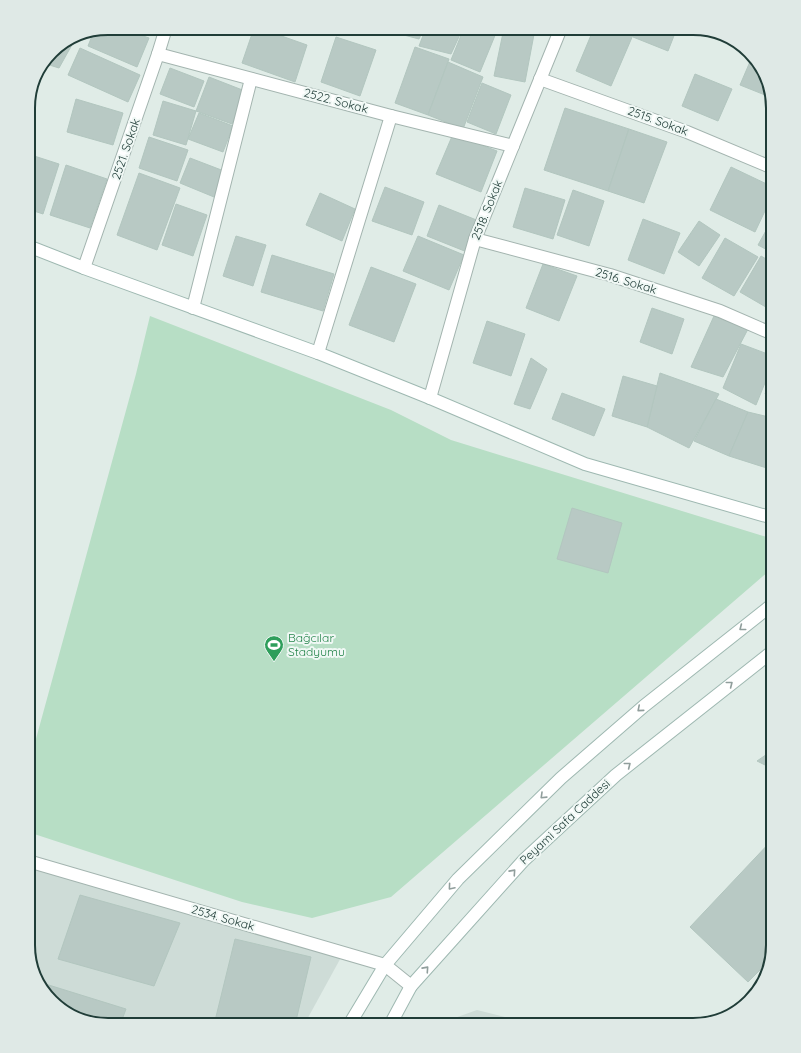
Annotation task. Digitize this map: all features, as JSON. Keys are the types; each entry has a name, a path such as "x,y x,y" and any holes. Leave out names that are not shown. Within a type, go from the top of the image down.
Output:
{"street":[{"name":"2521. Sokak","path":"84,268 164,35"},
{"name":"2518. Sokak","path":"430,398 475,239 558,35"},
{"name":"2522. Sokak","path":"158,54 391,116 513,146"},
{"path":"193,308 252,79"},
{"name":"2515. Sokak","path":"540,79 687,132 766,165"},
{"path":"318,353 391,116"},
{"name":"2516. Sokak","path":"475,239 610,275 720,311 766,331"},
{"path":"35,249 318,353 430,398 585,464 766,516"},
{"path":"353,1018 385,965 458,878 562,778 644,706 766,610"},
{"name":"Peyami Safa Caddesi","path":"394,1018 411,986 524,860 616,775 766,657"},
{"name":"2534. Sokak","path":"35,863 385,965 411,986"}],"shaded area":[{"path":"35,864 344,952 308,1018 108,1018 89,1016 67,1006 60,1000 47,986 39,968 36,959 35,945"},
{"path":"477,1010 509,1018 455,1018"}],"green space":[{"name":"Bağcılar Stadyumu","path":"150,316 391,410 451,440 766,537 766,573 391,897 312,918 242,902 35,834 35,742 136,374"}],"building":[{"path":"141,35 149,38 137,67 88,46 92,37 94,36"},
{"path":"252,35 279,35 307,45 295,82 242,63"},
{"path":"404,35 421,35 419,39"},
{"path":"423,35 460,35 451,54 419,46"},
{"path":"461,35 495,35 480,72 451,60"},
{"path":"503,35 534,35 525,82 494,76"},
{"path":"591,35 633,35 611,86 576,71"},
{"path":"634,35 674,35 668,51 633,37"},
{"path":"336,37 376,50 360,96 321,82"},
{"path":"72,45 59,68 49,65 60,53"},
{"path":"415,47 449,59 428,115 395,103"},
{"path":"80,48 140,75 128,102 68,75"},
{"path":"448,62 483,77 463,129 428,115"},
{"path":"750,62 754,67 760,80 765,95 740,85"},
{"path":"170,68 204,81 194,107 160,94"},
{"path":"695,74 732,89 718,121 682,106"},
{"path":"209,77 245,91 232,124 196,111"},
{"path":"482,83 511,95 496,134 467,122"},
{"path":"76,99 123,113 113,145 67,132"},
{"path":"163,101 196,111 186,145 153,135"},
{"path":"565,108 629,129 608,191 544,170"},
{"path":"199,113 233,126 223,152 188,139"},
{"path":"629,129 667,142 644,203 608,191"},
{"path":"453,134 497,151 481,192 436,174"},
{"path":"149,137 188,150 177,181 139,168"},
{"path":"35,156 59,164 43,214 35,211"},
{"path":"190,158 224,171 214,197 180,183"},
{"path":"66,165 107,179 90,228 50,215"},
{"path":"731,167 766,184 766,209 755,232 710,210"},
{"path":"139,173 180,188 157,250 117,235"},
{"path":"385,187 424,202 412,235 372,221"},
{"path":"525,188 565,200 553,239 513,227"},
{"path":"573,190 604,201 589,246 557,235"},
{"path":"320,193 355,209 342,241 306,225"},
{"path":"176,204 207,215 193,256 162,245"},
{"path":"439,205 479,221 467,252 427,236"},
{"path":"643,219 680,233 664,274 628,260"},
{"path":"699,221 720,235 699,266 678,252"},
{"path":"766,231 766,249 758,245"},
{"path":"236,236 266,245 253,286 223,276"},
{"path":"418,236 464,255 449,290 403,271"},
{"path":"725,238 758,257 734,296 702,278"},
{"path":"272,255 334,274 323,311 261,292"},
{"path":"761,256 766,259 766,307 740,292"},
{"path":"543,264 577,276 559,321 526,308"},
{"path":"371,267 416,284 394,342 349,325"},
{"path":"652,308 684,319 672,354 640,342"},
{"path":"714,316 748,329 723,377 691,367"},
{"path":"487,321 525,334 511,376 473,363"},
{"path":"741,344 766,353 766,380 756,405 723,388"},
{"path":"531,358 547,369 530,409 514,404"},
{"path":"660,373 719,394 689,448 647,427"},
{"path":"623,376 657,386 647,427 612,416"},
{"path":"562,393 605,409 594,436 552,419"},
{"path":"716,399 748,412 729,456 694,441"},
{"path":"748,412 766,416 766,468 729,456"},
{"path":"572,508 622,523 608,573 557,559"},
{"path":"766,755 766,766 757,761"},
{"path":"766,846 766,945 762,968 748,982 690,927"},
{"path":"80,895 180,923 154,986 58,959"},
{"path":"235,939 311,957 297,1018 216,1018"},
{"path":"46,984 126,1009 123,1018 89,1016 67,1006"}],"place":[{"name":"Bağcılar Stadyumu","path":"274,662"}]}
